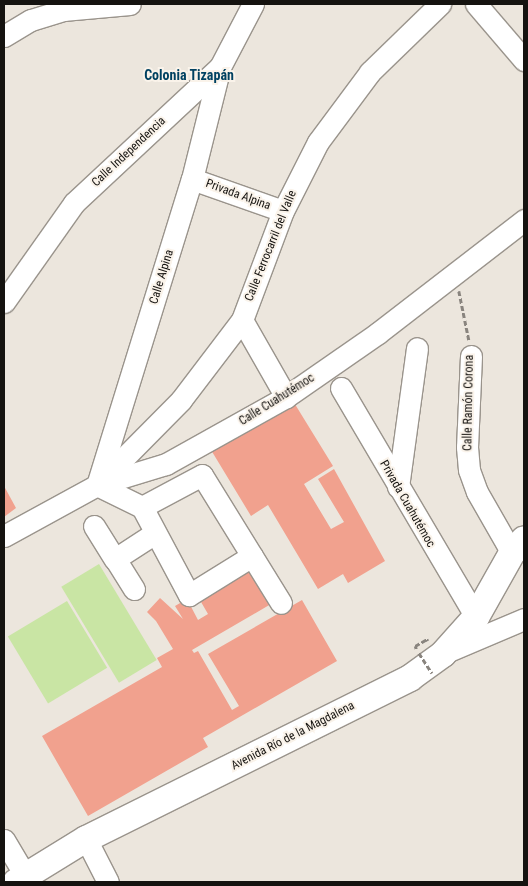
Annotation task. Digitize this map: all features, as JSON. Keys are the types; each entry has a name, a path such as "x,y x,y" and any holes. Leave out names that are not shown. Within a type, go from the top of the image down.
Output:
{"main road":[{"name":"Avenida Río de la Magdalena","path":"24,880 86,839 410,678 430,655 476,618 518,546"}],"street":[{"path":"4,36 32,20 62,10 130,4"},
{"name":"Calle Independencia","path":"4,302 74,203 220,67 253,4"},
{"name":"Calle Ferrocarril del Valle","path":"97,485 181,400 242,320 283,211 303,167 352,95 393,48 440,4"},
{"path":"476,4 524,60"},
{"name":"Calle Alpina","path":"97,485 192,179 220,67"},
{"name":"Privada Alpina","path":"192,179 283,211"},
{"name":"Calle Cuahutémoc","path":"4,536 97,485 166,464 286,397 454,274 524,220"},
{"path":"242,320 286,397"},
{"path":"398,487 417,348"},
{"name":"Calle Ramón Corona","path":"471,356 467,447 469,470 477,492 518,546"},
{"name":"Privada Cuahutémoc","path":"341,388 476,618"},
{"path":"142,507 202,475 281,603"},
{"path":"97,485 142,507 190,595 252,556"},
{"path":"94,526 134,589"},
{"path":"115,559 155,533"},
{"path":"430,655 524,619"},
{"path":"86,839 108,882"},
{"path":"4,840 24,880"}],"path":[{"name":"Calle Ramón Corona","path":"454,274 471,356"},
{"path":"415,646 430,655"}],"green space":[{"path":"99,564 157,660 119,683 61,587"},
{"path":"67,601 107,668 48,703 8,637"}],"building":[{"path":"293,401 333,466 304,484 331,529 344,522 318,479 334,469 385,561 348,583 343,574 318,589 268,505 251,516 211,450"},
{"path":"4,486 16,508 4,517"},
{"path":"249,565 271,604 192,650 194,653 198,651 232,710 239,706 208,654 302,600 337,661 203,738 208,747 88,816 42,736 162,667 157,658 173,649 156,621 147,612 160,598 183,619 175,606 187,599 198,620 208,614 197,595"}],"district":[{"name":"Colonia Tizapán","path":"189,75"}]}
